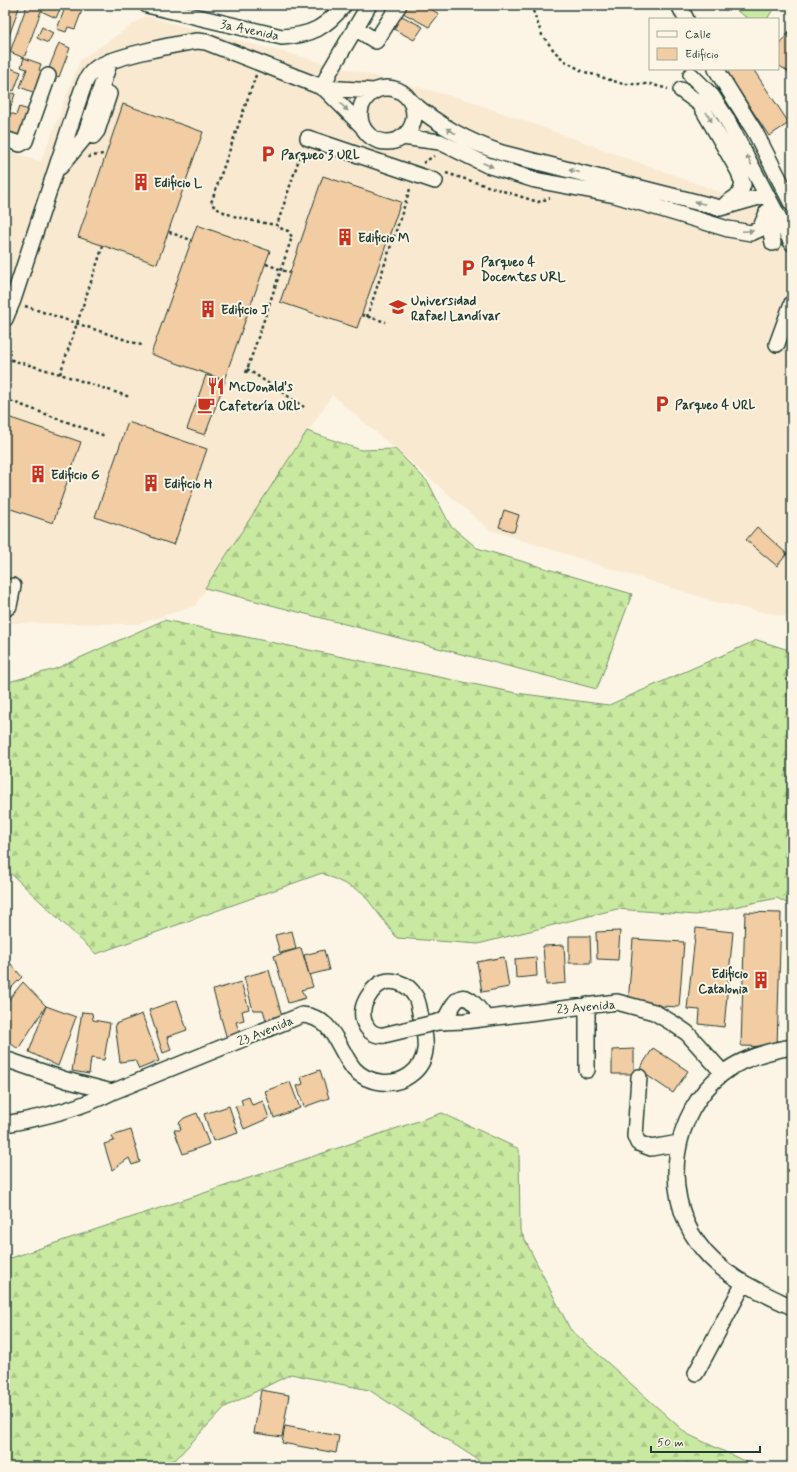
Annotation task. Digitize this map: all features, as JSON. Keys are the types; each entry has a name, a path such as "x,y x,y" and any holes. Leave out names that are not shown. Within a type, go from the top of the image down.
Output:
{"street":[{"name":"3a Avenida","path":"147,5 282,37 303,36 321,28 344,5"},
{"path":"323,88 330,71 369,5"},
{"path":"356,28 376,41 399,5"},
{"path":"679,5 686,18"},
{"path":"5,319 13,300 89,75 96,68 114,60 188,42 201,42 323,88 374,91 388,88 395,89 407,96 411,102 436,123 474,144 650,198 728,229 751,233 760,229 766,205"},
{"path":"55,172 84,138 114,60"},
{"path":"717,70 754,132 792,204"},
{"path":"676,90 690,86 691,75 712,96 725,116 766,205 792,244"},
{"path":"5,139 20,144 25,141 48,76"},
{"path":"323,88 363,127 368,134 376,140 385,142 394,141 402,137 412,125 414,118 411,102"},
{"path":"676,90 700,104 740,172 743,185 738,195 720,208"},
{"path":"363,127 361,110 363,102 374,91"},
{"path":"402,137 440,142 486,165 516,175 617,189"},
{"path":"308,138 415,173 434,181"},
{"path":"650,198 720,208 751,199 766,205"},
{"path":"766,205 773,243"},
{"path":"777,344 792,303"},
{"path":"5,609 9,606 13,586"},
{"name":"23 Avenida","path":"5,1124 35,1119 96,1100 112,1092 302,1015 312,1016 320,1020 328,1027 355,1069 365,1076 374,1081 384,1083 401,1080 416,1070 422,1062 427,1042 416,998 405,986 391,980 384,981 373,989 363,1005 362,1010 364,1022 369,1030 379,1036 384,1035 441,1022 617,1002 654,1012 687,1033 723,1073"},
{"path":"441,1022 453,1003 462,997 468,997 474,1001 486,1018"},
{"path":"587,1005 587,1070"},
{"path":"792,1047 753,1057 723,1073 708,1088 695,1105 685,1123 679,1143 676,1164 676,1185 680,1205 688,1225 698,1243 711,1259 727,1273 792,1307"},
{"path":"5,1058 66,1080 112,1092"},
{"path":"639,1077 635,1136 638,1143 651,1148 679,1143"},
{"path":"696,1373 744,1283"}],"path":[{"path":"531,5 542,35 555,52 565,61 582,71 623,84 650,84 676,90"},
{"path":"257,73 215,189 211,203 214,207 254,222 277,225 306,138 308,138"},
{"path":"82,160 94,155 103,154"},
{"path":"367,317 415,173 426,160 438,154"},
{"path":"434,181 437,181 444,172 538,202 556,196"},
{"path":"246,373 292,237 288,231 277,227"},
{"path":"169,232 191,240"},
{"path":"60,374 103,246"},
{"path":"266,264 290,273"},
{"path":"25,299 23,306 144,346"},
{"path":"362,315 386,322"},
{"path":"5,358 130,397"},
{"path":"247,369 304,407"},
{"path":"5,399 105,436"}],"shaded area":[{"name":"Universidad Rafael Landívar","path":"145,16 467,100 792,218 792,618 719,603 490,530 332,395 195,606 138,624 5,623 5,149 41,162 80,60"}],"green space":[{"path":"740,5 776,5 768,18 748,18 737,11"},
{"path":"307,431 361,450 395,449 428,482 450,525 477,548 632,594 597,689 205,588"},
{"path":"164,620 516,693 609,705 757,640 792,651 792,906 777,898 696,915 617,909 478,944 397,938 362,892 322,873 96,954 5,868 5,683 55,669"},
{"path":"442,1113 519,1149 520,1230 570,1329 687,1434 757,1467 486,1467 477,1459 369,1390 291,1374 225,1407 175,1460 146,1467 5,1467 5,1260"}],"building":[{"path":"5,5 20,5 5,47"},
{"path":"27,5 62,5 56,18 41,11 24,58 10,52"},
{"path":"66,5 84,5 75,29 68,27 66,32 57,29"},
{"path":"408,5 424,5 439,14 429,27 403,13"},
{"path":"713,5 722,5 719,9"},
{"path":"398,14 423,27 414,40 390,27"},
{"path":"42,27 53,33 48,43 37,38"},
{"path":"792,27 792,74 779,66 779,46"},
{"path":"59,43 70,48 59,77 47,73"},
{"path":"24,58 41,64 39,70 43,72 40,95 20,87 27,69 21,67"},
{"path":"5,66 21,72 14,91 5,87"},
{"path":"726,70 754,70 789,123 769,136"},
{"path":"5,91 15,94 9,112 5,110"},
{"name":"Edificio L","path":"123,104 203,132 157,264 78,237"},
{"path":"19,107 29,110 21,137 5,132 7,112 16,115"},
{"name":"Edificio M","path":"323,176 401,202 357,328 280,302"},
{"name":"Edificio J","path":"197,225 270,251 224,380 151,354"},
{"name":"Cafetería URL","path":"206,375 225,381 205,435 187,429"},
{"name":"Edificio G","path":"5,416 81,442 53,523 5,507"},
{"name":"Edificio H","path":"128,422 207,449 174,545 95,517"},
{"path":"504,510 519,515 514,532 499,527"},
{"path":"757,527 787,554 777,566 746,540"},
{"name":"Edificio Catalonia","path":"745,912 781,913 777,1047 741,1046"},
{"path":"696,928 733,932 724,1027 699,1024 700,1010 687,1009"},
{"path":"292,931 296,949 280,953 275,935"},
{"path":"620,931 618,960 597,959 596,932"},
{"path":"569,936 590,936 591,963 569,963"},
{"path":"633,939 684,942 679,1007 628,1004"},
{"path":"564,945 566,983 546,985 543,946"},
{"path":"301,948 313,987 301,990 306,998 288,1003 274,956"},
{"path":"324,950 329,970 309,975 304,955"},
{"path":"5,957 22,977 5,994"},
{"path":"504,957 509,987 482,992 477,962"},
{"path":"536,957 537,976 516,978 515,959"},
{"path":"269,970 282,1016 266,1020 263,1010 253,1010 244,977"},
{"path":"23,982 46,1006 18,1049 5,1039 5,1004"},
{"path":"241,982 249,1009 242,1011 244,1020 236,1022 240,1035 227,1039 213,990"},
{"path":"177,1000 187,1030 167,1037 171,1050 163,1053 149,1010"},
{"path":"46,1006 76,1017 58,1066 29,1052"},
{"path":"82,1012 92,1013 93,1020 110,1023 104,1060 91,1058 89,1074 72,1071"},
{"path":"142,1014 159,1061 139,1069 135,1060 120,1062 115,1024"},
{"path":"653,1048 688,1071 673,1093 639,1070"},
{"path":"634,1049 634,1074 612,1074 612,1050"},
{"path":"320,1070 329,1098 304,1107 297,1086 303,1084 301,1077"},
{"path":"290,1082 300,1108 274,1118 265,1091"},
{"path":"249,1097 252,1105 263,1101 269,1118 244,1129 235,1106 243,1105 241,1100"},
{"path":"229,1106 238,1133 213,1141 204,1114"},
{"path":"197,1113 209,1144 183,1154 174,1130 181,1130 179,1123 184,1118"},
{"path":"131,1130 140,1162 132,1165 129,1158 112,1170 104,1144 114,1141 112,1136"},
{"path":"261,1390 289,1395 282,1437 254,1433"},
{"path":"285,1426 339,1436 336,1453 282,1443"}],"place":[{"name":"Parqueo 3 URL","path":"268,154"},
{"name":"Edificio L","path":"141,182"},
{"name":"Edificio M","path":"345,237"},
{"name":"Parqueo 4 Docentes URL","path":"468,268"},
{"name":"Universidad Rafael Landívar","path":"398,307"},
{"name":"Edificio J","path":"208,309"},
{"name":"McDonald's","path":"216,386"},
{"name":"Parqueo 4 URL","path":"662,404"},
{"name":"Cafetería URL","path":"206,405"},
{"name":"Edificio G","path":"38,474"},
{"name":"Edificio H","path":"151,483"},
{"name":"Edificio Catalonia","path":"761,980"}]}
